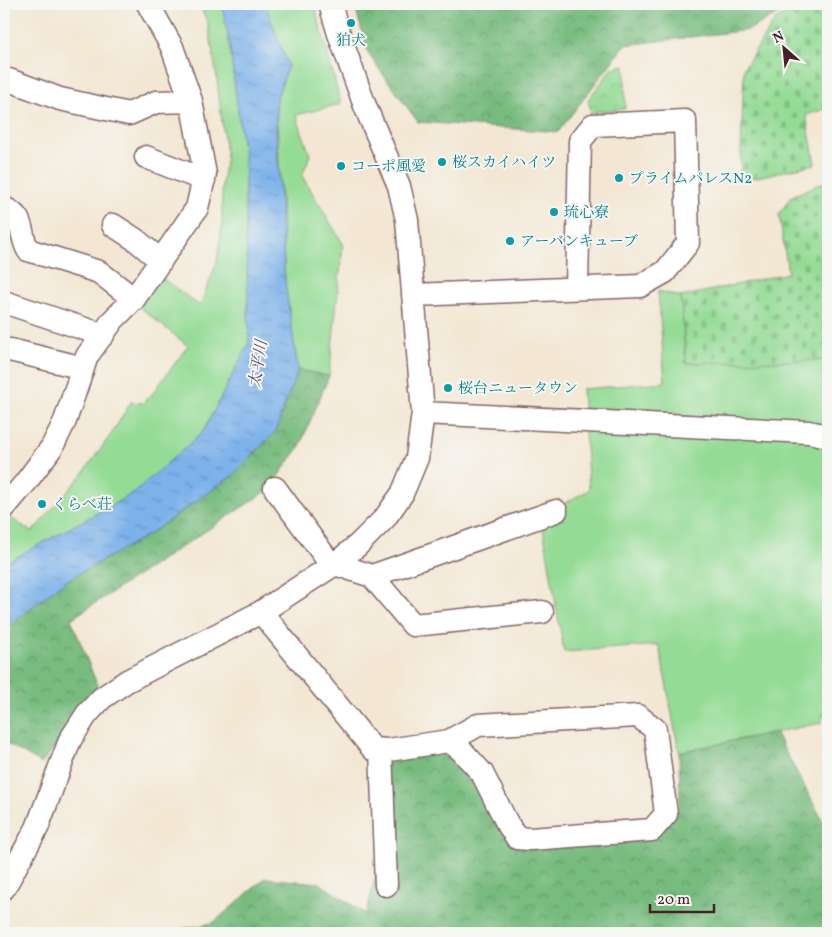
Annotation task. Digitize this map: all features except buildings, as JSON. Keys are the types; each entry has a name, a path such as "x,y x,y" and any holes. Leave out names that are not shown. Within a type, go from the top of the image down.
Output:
{"street":[{"path":"4,508 52,447 65,421 87,356 113,320 134,299 197,208 205,174 192,101 172,47 148,4"},
{"path":"4,888 37,828 70,740 87,714 102,698 126,681 261,612 334,565 358,545 385,518 402,494 417,458 423,413 407,220 400,186 365,106 330,4"},
{"path":"5,84 60,99 129,114 156,102 192,101"},
{"path":"414,295 640,286 666,272 688,243 685,121 593,125 580,141 577,288"},
{"path":"146,157 204,180"},
{"path":"4,208 16,216 28,250 99,272 134,299"},
{"path":"112,225 136,240 161,261"},
{"path":"4,302 103,335"},
{"path":"10,350 83,368"},
{"path":"423,413 809,432 828,436"},
{"path":"275,488 334,565 372,576 413,625 542,612"},
{"path":"372,576 556,511"},
{"path":"261,612 373,749 388,750 449,741 478,725 638,716 655,729 666,814 652,830 530,839 517,838 507,823 482,773 461,750 449,741"},
{"path":"381,750 386,885"}],"green space":[{"path":"199,4 222,4 229,41 244,156 249,343 203,432 132,494 4,564 4,515 32,532 82,475 112,433 131,402 142,403 152,394 188,346 137,305 159,276 200,306 217,262 222,224 222,183 226,156 208,23"},
{"path":"263,4 315,4 341,104 296,115 310,155 302,176 343,244 329,376 298,370 285,282 276,100 288,66"},
{"path":"354,4 798,4 748,30 625,45 558,132 418,122 369,55"},
{"path":"805,4 828,4 828,108 806,115 815,164 740,181 744,68 775,20"},
{"path":"625,65 625,109 591,112 588,100 612,68"},
{"path":"826,181 828,182 828,360 686,363 681,297 788,273 779,214 792,196"},
{"path":"658,291 681,297 686,363 828,360 828,701 821,723 679,752 659,645 564,652 541,516 589,490 582,389 665,382"},
{"path":"298,370 329,376 299,448 267,491 71,619 98,687 42,764 4,742 4,629 64,582 148,535 232,476 275,432"},
{"path":"775,732 824,823 828,821 828,933 161,933 213,923 265,878 319,883 366,914 381,855 379,764 413,759 433,750 469,764 519,848 645,841 680,805 679,752"}],"water":[{"name":"太平川","path":"222,4 263,4 267,9 288,66 276,100 276,124 285,282 298,370 275,432 232,476 148,535 64,582 4,629 4,564 132,494 203,432 249,343 244,156 229,41"}],"place":[{"name":"狛犬","path":"351,23"},
{"name":"桜スカイハイツ","path":"442,162"},
{"name":"コーポ風愛","path":"341,166"},
{"name":"プライムパレスN2","path":"619,178"},
{"name":"琉心寮","path":"554,212"},
{"name":"アーバンキューブ","path":"510,241"},
{"name":"桜台ニュータウン","path":"448,388"},
{"name":"くらべ荘","path":"42,504"}]}
